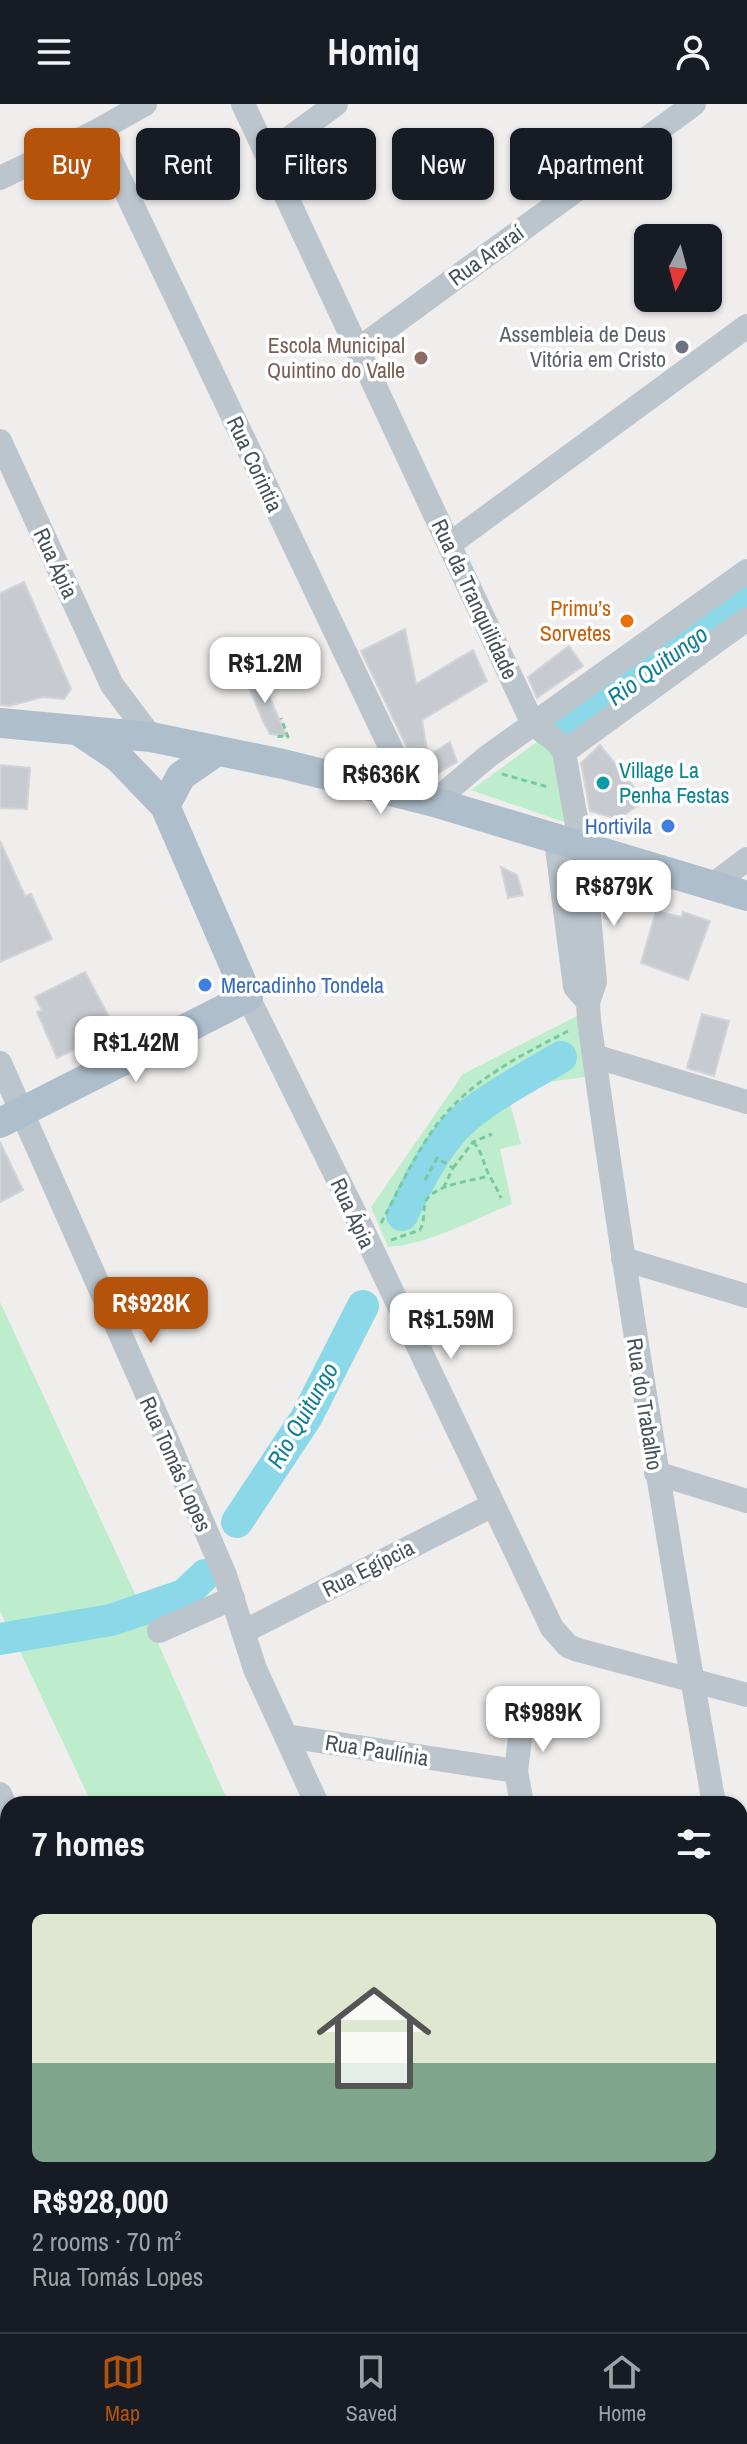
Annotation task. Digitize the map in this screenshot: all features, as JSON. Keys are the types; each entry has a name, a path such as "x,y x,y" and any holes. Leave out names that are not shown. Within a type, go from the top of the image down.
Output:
{"main road":[{"path":"0,723 151,737 283,764 424,800 747,896"},
{"name":"Rua Ápia","path":"90,731 165,806 248,997"},
{"path":"165,806 181,776 217,751"},
{"path":"11,1118 248,997"}],"street":[{"path":"102,128 145,104"},
{"name":"Rua da Tranquilidade","path":"243,104 256,130"},
{"path":"303,128 336,104"},
{"name":"Rua Araraí","path":"357,350 694,104"},
{"path":"0,178 24,166"},
{"name":"Rua Corintia","path":"120,178 424,800"},
{"name":"Rua da Tranquilidade","path":"289,200 533,724 556,741 564,752"},
{"path":"450,544 747,326"},
{"name":"Rua Ápia","path":"0,441 112,685 151,737"},
{"path":"424,800 747,571"},
{"path":"568,844 564,752 747,619"},
{"path":"90,731 113,713 115,701 112,685"},
{"name":"Rua do Trabalho","path":"568,844 575,987 588,1011 656,1473 713,1796"},
{"path":"711,886 747,859"},
{"name":"Rua Ápia","path":"248,997 552,1628 568,1646 747,1695"},
{"path":"594,1056 747,1102"},
{"name":"Rua Tomás Lopes","path":"0,1063 11,1118 165,1435 233,1598 255,1669 313,1796"},
{"path":"623,1259 747,1296"},
{"path":"656,1473 747,1501"},
{"name":"Rua Egípcia","path":"243,1632 493,1505"},
{"path":"159,1631 233,1598"},
{"path":"521,1796 516,1771 524,1706"},
{"name":"Rua Paulínia","path":"286,1736 516,1771"}],"path":[{"path":"279,736 288,737 281,718"},
{"path":"508,768 502,774 557,789"},
{"path":"369,1245 422,1149 449,1110 472,1088 512,1059 588,1011"},
{"path":"443,1189 453,1168 473,1142 492,1134"},
{"path":"473,1142 501,1198"},
{"path":"425,1180 437,1158 453,1168"},
{"path":"369,1245 420,1230 425,1221 428,1197 443,1189 488,1176"}],"green space":[{"path":"537,742 545,743 551,749 567,823 471,790"},
{"path":"579,1015 585,1077 526,1085 508,1096 521,1144 500,1149 512,1204 419,1242 388,1247 371,1207 463,1074"},
{"path":"0,1302 138,1600 10,1632 0,1611"},
{"path":"147,1618 225,1796 88,1796 19,1649 104,1634"}],"building":[{"path":"24,582 71,689 64,699 43,697 9,706 0,705 0,593"},
{"path":"405,629 416,684 473,650 487,681 422,720 428,756 450,742 457,762 435,775 419,773 361,651"},
{"path":"569,646 583,666 537,698 528,677"},
{"path":"260,672 287,736 270,734 263,721 245,678"},
{"name":"Village La Penha Festas","path":"600,745 645,801 621,817 590,811 581,763"},
{"path":"0,765 30,768 27,809 0,808"},
{"path":"0,841 25,896 31,894 52,939 0,962"},
{"path":"501,867 517,875 523,895 508,898"},
{"path":"602,893 625,900 618,922 604,918"},
{"path":"656,911 682,917 683,912 710,921 688,980 641,963"},
{"path":"85,972 116,1030 57,1058 37,1012 42,1010 35,997"},
{"path":"702,1014 729,1021 714,1076 687,1068"},
{"path":"0,1142 23,1190 0,1202"}],"waterway":[{"name":"Rio Quitungo","path":"568,730 747,600"},
{"name":"Rio Quitungo","path":"402,1215 429,1163 459,1124 501,1092 561,1057"},
{"name":"Rio Quitungo","path":"237,1522 306,1418 363,1306"},
{"name":"Rio Quitungo","path":"0,1639 111,1620 184,1595 205,1575"}],"place":[{"name":"Assembleia de Deus Vitória em Cristo","path":"682,347"},
{"name":"Escola Municipal Quintino do Valle","path":"421,358"},
{"name":"Primu’s Sorvetes","path":"627,621"},
{"name":"Village La Penha Festas","path":"603,783"},
{"name":"Hortivila","path":"668,826"},
{"name":"Mercadinho Tondela","path":"205,985"}]}
